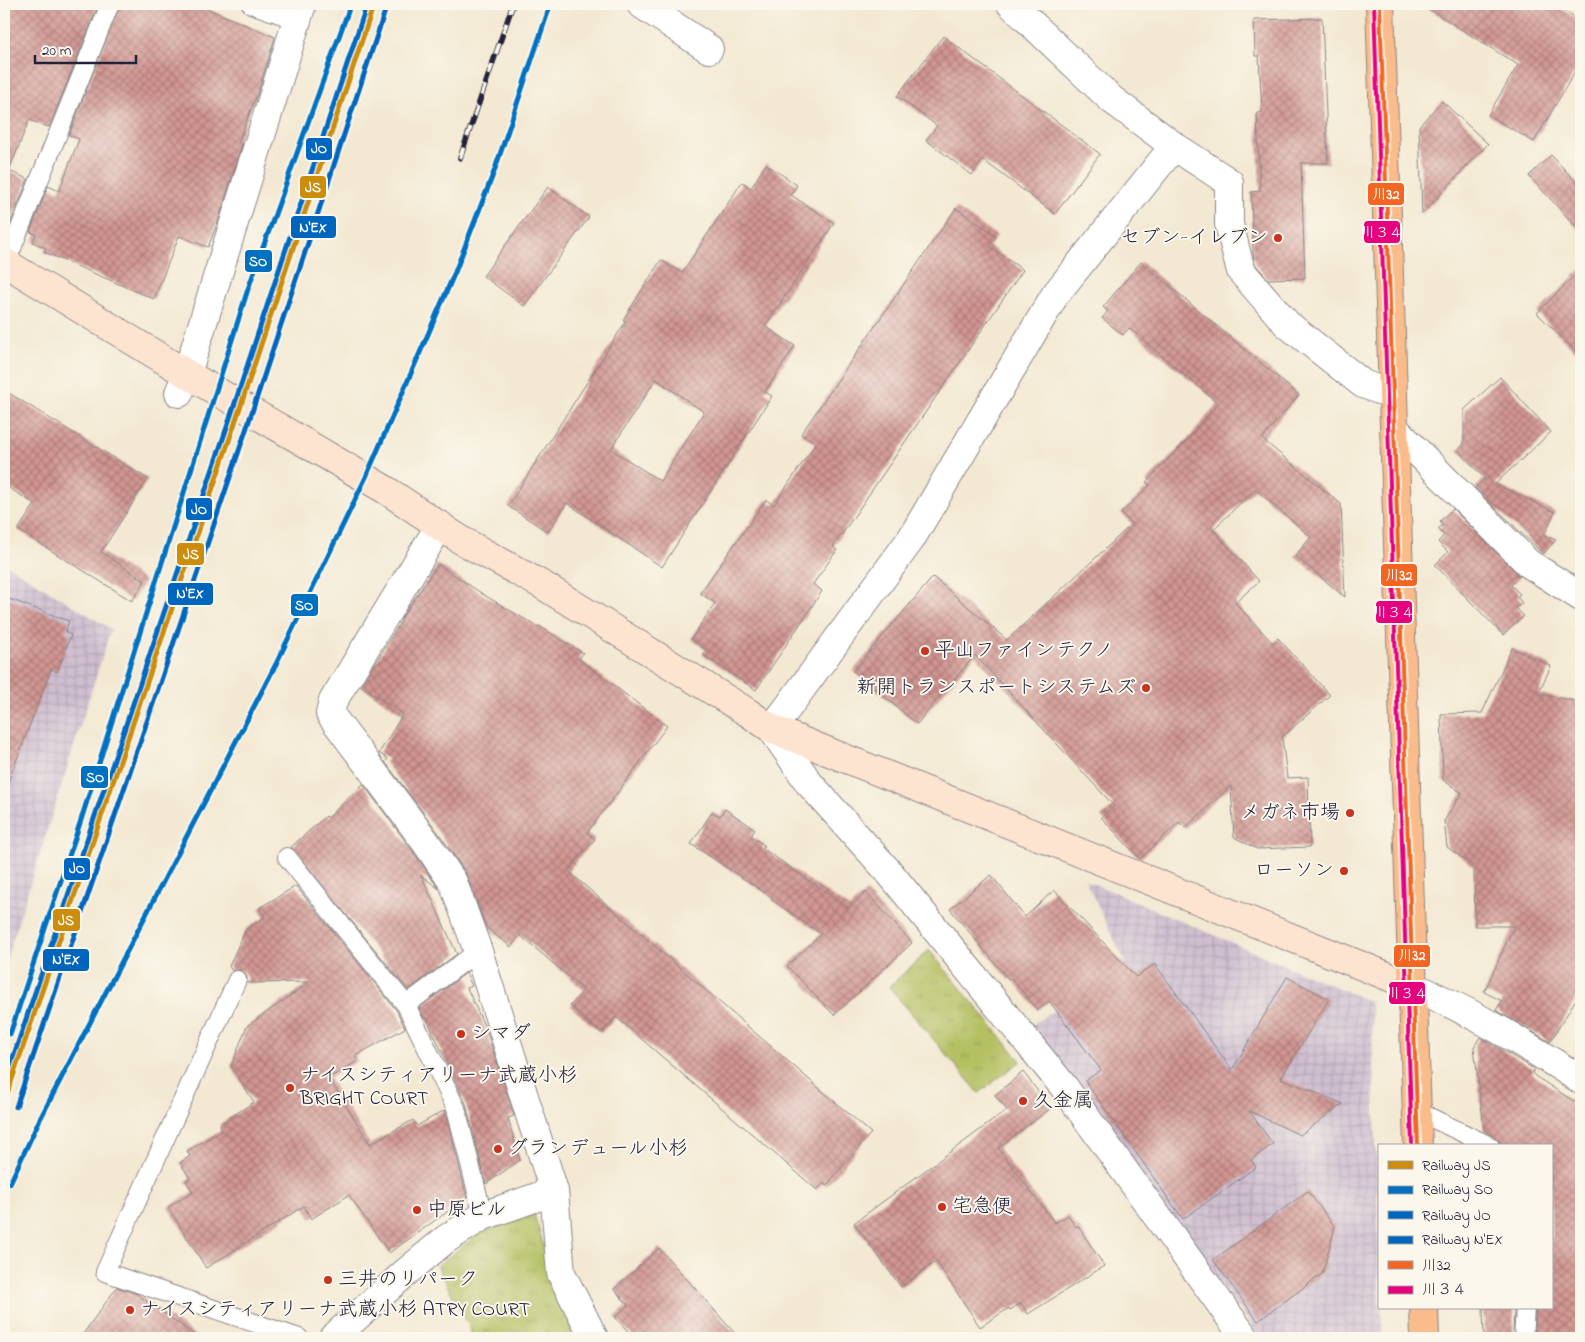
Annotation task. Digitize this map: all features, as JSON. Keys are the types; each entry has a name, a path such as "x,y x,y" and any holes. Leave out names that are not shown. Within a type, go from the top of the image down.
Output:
{"highway":[{"path":"1380,4 1418,1144"},
{"path":"1424,1310 1426,1338"}],"street":[{"path":"641,4 709,49"},
{"path":"1011,4 1111,99 1174,146 1229,182 1229,224 1242,271 1287,324 1363,384 1393,395"},
{"path":"183,383 299,12"},
{"path":"772,729 912,539 1055,295 1174,146"},
{"path":"5,263 183,383 386,490 461,540 544,586 748,712 772,729 1446,1000 1581,1080"},
{"path":"1394,428 1528,563 1581,597"},
{"path":"440,525 333,701 330,714 426,841 453,882 478,951 554,1191 561,1273 594,1338"},
{"path":"772,729 809,782 889,872 1064,1087 1245,1338"},
{"path":"333,1338 446,1239 483,1216 554,1191"}],"lane":[{"path":"5,263 110,4"},
{"path":"251,4 299,12"},
{"path":"287,857 406,1005 456,1108 483,1216"},
{"path":"406,1005 478,951"},
{"path":"237,980 105,1272 300,1338"},
{"path":"1417,1111 1486,1144"},
{"path":"1523,1338 1525,1310"}],"shaded area":[{"path":"4,563 111,629 4,967"},
{"path":"1085,880 1371,1002 1378,1208 1378,1310 1381,1310 1383,1338 1260,1338 1030,1026 1126,963"}],"green space":[{"path":"929,950 1021,1061 979,1093 889,987"},
{"path":"534,1214 557,1289 580,1338 470,1338 471,1330 437,1266 480,1233"}],"building":[{"path":"11,4 99,4 49,127 29,120 9,171 28,179 10,224 4,222 4,21"},
{"path":"120,4 196,4 275,37 258,92 238,142 242,144 218,222 208,247 179,236 154,299 44,252 46,248 33,242 36,234 30,232 48,186 59,191 79,139 69,135"},
{"path":"1421,4 1562,4 1562,9 1581,21 1581,61 1534,142 1488,115 1518,65"},
{"path":"1322,18 1328,163 1301,163 1305,278 1268,279 1255,264 1253,253 1251,192 1260,191 1257,113 1262,112 1259,56 1255,56 1254,20"},
{"path":"943,36 1100,154 1055,214 983,160 972,175 926,140 937,126 897,96"},
{"path":"1442,101 1488,144 1422,214 1419,126"},
{"path":"1551,155 1581,187 1581,232 1529,176"},
{"path":"766,164 797,185 791,195 834,223 765,326 795,346 765,392 772,396 662,567 567,503 548,532 508,506 626,321 623,320 661,260 682,273 742,182 751,188","holes":["656,379 704,412 660,481 611,449"]},
{"path":"548,187 589,217 524,306 483,276"},
{"path":"956,208 997,236 989,246 1023,270 833,547 837,550 813,584 822,591 756,690 703,655 706,650 691,639 715,603 700,593 766,500 774,505 816,443 801,434"},
{"path":"1141,262 1299,395 1262,439 1341,504 1345,597 1295,556 1311,537 1255,489 1213,530 1259,581 1235,603 1273,643 1278,638 1330,695 1282,737 1287,778 1308,777 1310,847 1257,849 1234,837 1231,786 1185,828 1179,822 1140,859 1101,817 1114,806 975,655 917,724 853,671 933,577 1007,640 1132,524 1121,513 1150,485 1146,482 1189,438 1218,403 1129,328 1123,335 1102,318 1108,311 1103,307"},
{"path":"1581,269 1581,357 1537,313"},
{"path":"1500,377 1551,432 1495,484 1555,512 1544,535 1556,540 1543,554 1475,488 1484,479 1486,480 1458,450 1464,444 1464,410"},
{"path":"4,390 148,479 101,552 145,581 132,601 18,530 35,504 4,485"},
{"path":"1453,509 1520,576 1511,585 1520,594 1517,597 1522,603 1516,608 1524,616 1503,635 1435,565 1448,552 1438,542 1444,535 1438,529 1443,525 1440,521"},
{"path":"438,564 484,595 583,653 579,659 667,726 587,833 595,839 568,871 871,1133 826,1186 824,1183 817,1190 616,1017 601,1033 570,1006 584,990 520,935 511,947 486,927 466,873 438,832 385,762 388,759 379,753 403,714 361,686 401,619"},
{"path":"4,597 69,621 65,632 71,635 57,672 51,669 6,788 4,787"},
{"path":"1512,648 1551,666 1538,694 1581,702 1581,991 1550,1042 1496,1010 1502,1001 1484,992 1514,926 1475,926 1474,866 1447,847 1444,821 1462,793 1443,780 1441,714 1482,713"},
{"path":"363,784 439,889 421,875 457,954 408,990 291,847 326,816 328,818"},
{"path":"725,809 755,829 751,836 764,845 762,848 849,908 866,892 912,943 834,1015 787,966 821,934 772,900 773,898 691,844 712,812 720,816"},
{"path":"991,875 1025,917 1054,890 1136,977 1155,964 1232,1070 1287,977 1329,999 1281,1078 1343,1104 1300,1135 1249,1111 1273,1144 1251,1160 1256,1167 1183,1219 1085,1081 1101,1070 1049,1001 1038,1010 1011,978 1009,980 950,909"},
{"name":"ナイスシティアリーナ武蔵小杉 BRIGHT COURT","path":"296,886 397,1011 405,1028 355,1056 358,1061 329,1078 370,1144 413,1120 417,1126 445,1110 467,1198 389,1253 349,1195 311,1219 304,1206 206,1268 168,1207 193,1192 186,1181 190,1178 180,1163 190,1156 187,1151 221,1131 220,1124 254,1102 231,1066 247,1026 310,982 247,983 245,973 241,970 232,971 229,966 246,929 265,917 259,908"},
{"path":"466,973 472,986 467,988 487,1032 514,1116 508,1118 520,1160 486,1184 466,1104 426,1017 424,1018 419,1008"},
{"path":"1480,1037 1534,1069 1532,1073 1535,1076 1581,1106 1581,1338 1534,1338 1536,1310 1552,1310 1552,1144 1504,1144 1484,1130 1474,1047"},
{"path":"1023,1072 1051,1108 998,1148 1055,1223 1068,1215 1076,1227 1078,1226 1104,1266 1028,1314 1021,1303 1010,1310 1009,1308 980,1327 936,1261 901,1287 854,1223 1007,1110 995,1095"},
{"path":"1308,1191 1335,1227 1322,1274 1258,1321 1213,1260"},
{"path":"659,1248 739,1338 634,1338 615,1317 628,1305 614,1289"},
{"name":"ナイスシティアリーナ武蔵小杉 ATRY COURT","path":"117,1287 137,1294 199,1338 80,1338"},
{"path":"1483,1310 1514,1310 1513,1338 1484,1338"}],"railway":[{"path":"460,158 513,4"}],"rail line":[{"name":"JO","path":"4,1084 228,424 367,4"},
{"name":"JS","path":"4,1103 234,426 374,4"},
{"name":"SO","path":"10,1034 81,820 248,289 350,6"},
{"name":"SO","path":"10,1183 38,1123 276,664 366,477 455,272 494,172 550,6"},
{"name":"N'EX","path":"16,1107 246,430 386,8"}],"transit line":[{"name":"川３４","path":"1374,4 1412,1144"},
{"name":"川32","path":"1380,4 1418,1144"}],"place":[{"name":"セブン-イレブン","path":"1278,238"},
{"name":"平山ファインテクノ","path":"925,651"},
{"name":"新開トランスポートシステムズ","path":"1146,688"},
{"name":"メガネ市場","path":"1350,813"},
{"name":"ローソン","path":"1344,871"},
{"name":"シマダ","path":"461,1034"},
{"name":"ナイスシティアリーナ武蔵小杉 BRIGHT COURT","path":"290,1088"},
{"name":"久金属","path":"1023,1101"},
{"name":"グランデュール小杉","path":"498,1149"},
{"name":"宅急便","path":"942,1207"},
{"name":"中原ビル","path":"417,1210"},
{"name":"三井のリパーク","path":"328,1280"},
{"name":"ナイスシティアリーナ武蔵小杉 ATRY COURT","path":"130,1310"}]}
